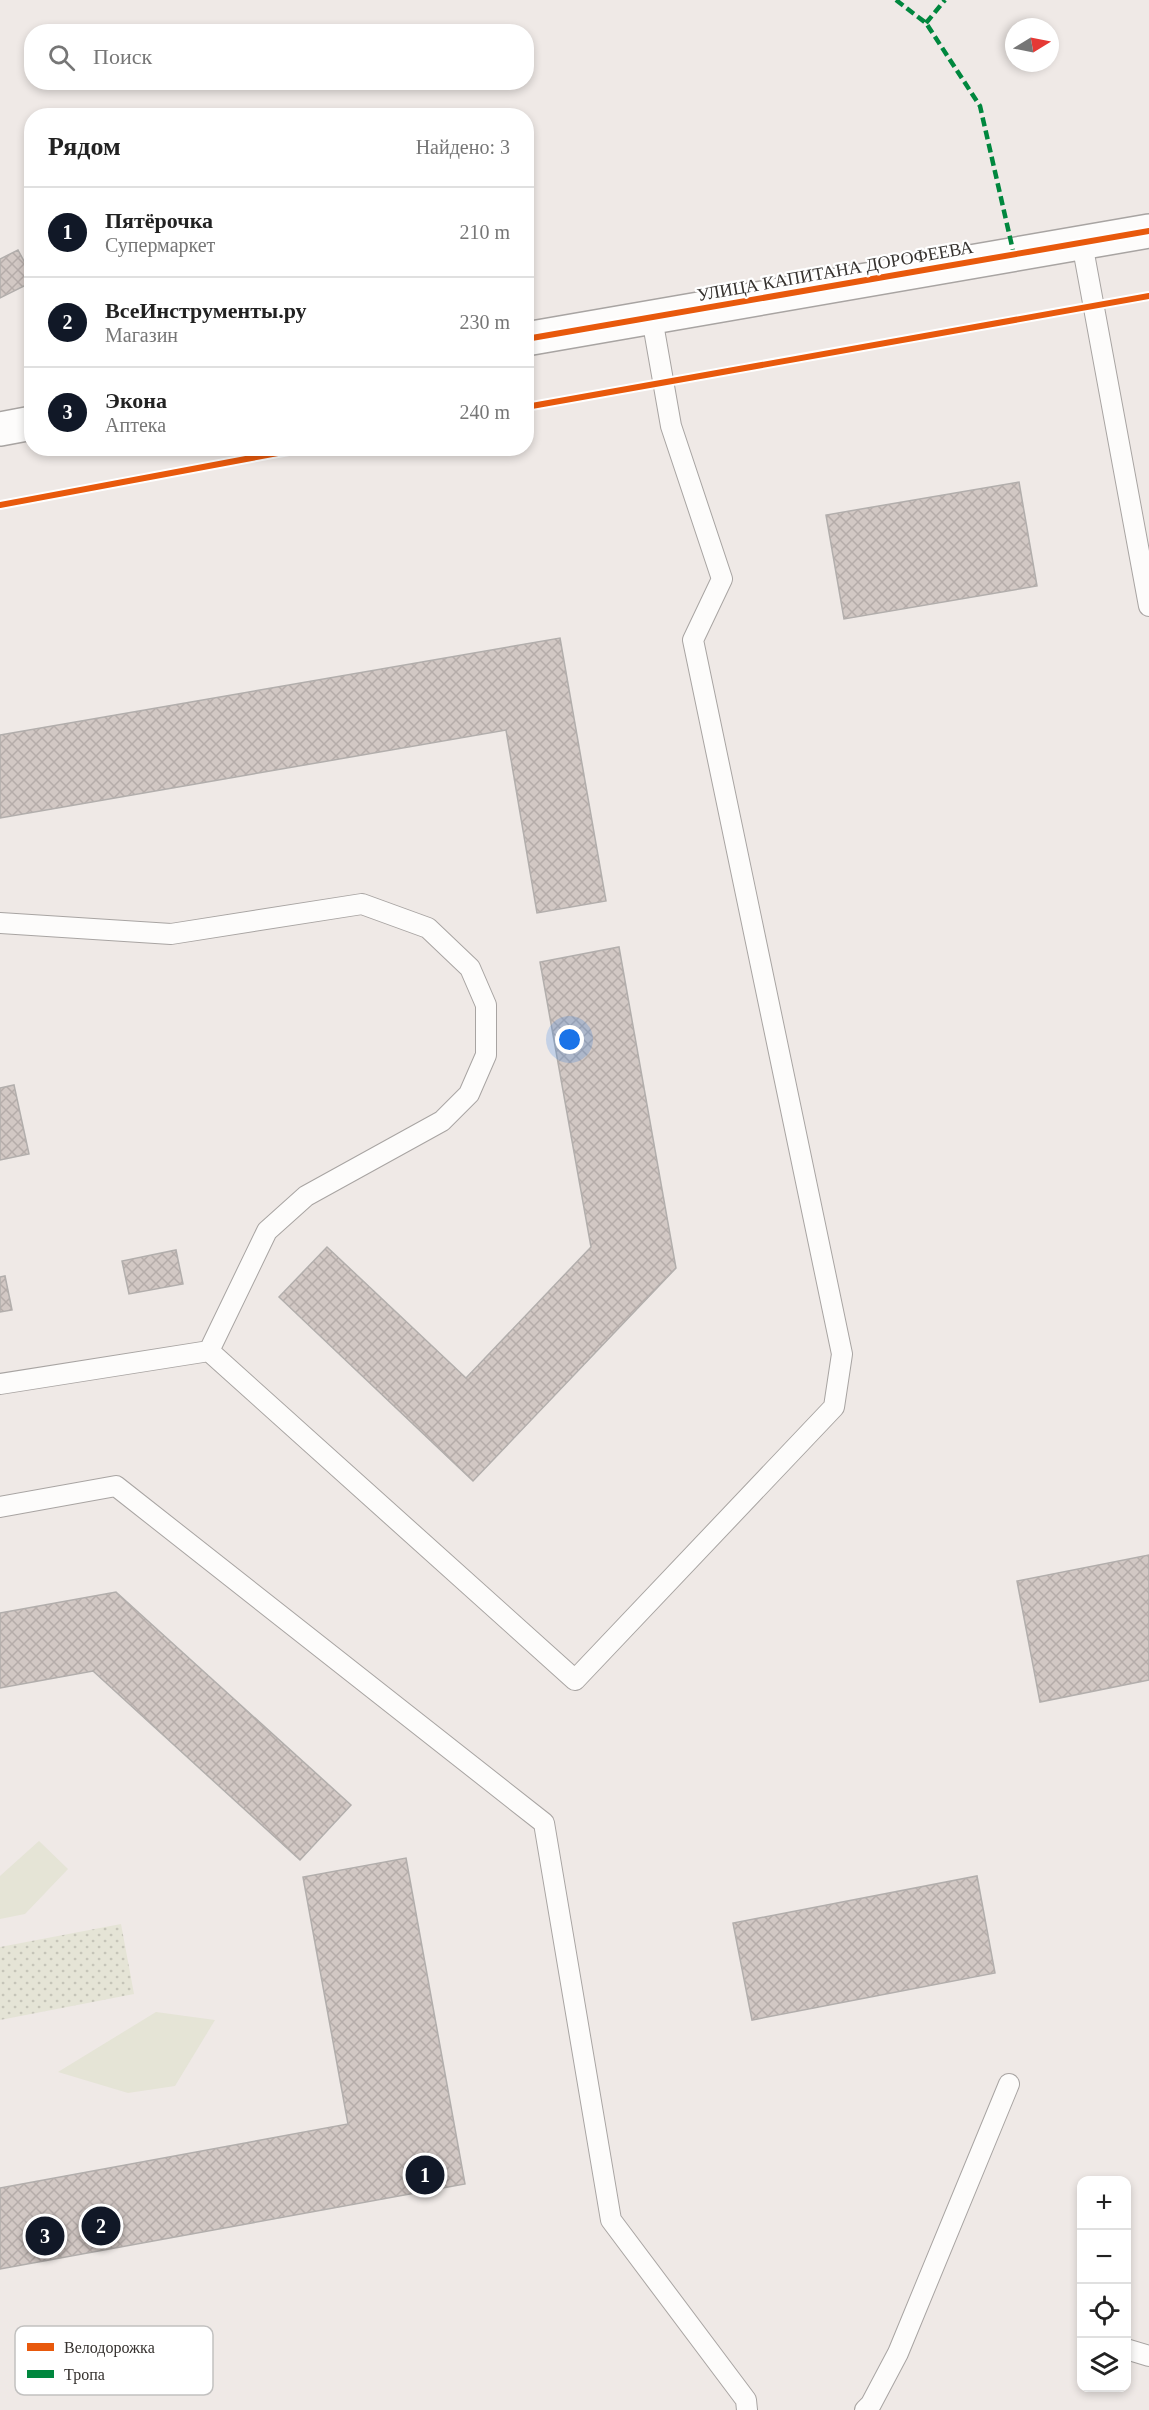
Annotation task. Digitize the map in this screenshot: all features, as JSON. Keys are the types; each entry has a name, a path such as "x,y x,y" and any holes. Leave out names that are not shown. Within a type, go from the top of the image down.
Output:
{"street":[{"name":"УЛИЦА КАПИТАНА ДОРОФЕЕВА","path":"534,338 1149,231"},
{"path":"0,429 24,424"}],"lane":[{"path":"1082,243 1149,606"},
{"path":"209,1351 575,1680 834,1407 842,1354 693,640 722,579 671,426 652,318"},
{"path":"0,923 171,934 362,904 428,928 470,968 486,1005 486,1055 469,1094 442,1121 306,1196 267,1231 209,1351"},
{"path":"0,1384 209,1351"},
{"path":"0,1507 116,1486 544,1823 611,2220 746,2400 747,2410"},
{"path":"866,2410 872,2404 898,2353 1009,2084"},
{"path":"1131,2351 1149,2356"}],"shaded area":[{"path":"39,1841 68,1869 25,1914 0,1919 0,1876"},
{"path":"121,1924 134,1994 0,2020 0,1947"},
{"path":"156,2012 215,2020 175,2086 128,2093 58,2072"}],"building":[{"path":"18,250 24,261 24,286 0,298 0,259"},
{"path":"1019,482 1037,586 844,619 826,515"},
{"path":"560,638 606,901 537,913 506,730 0,818 0,735"},
{"path":"619,947 676,1268 473,1481 279,1297 327,1247 466,1378 591,1247 540,962"},
{"path":"14,1085 29,1154 0,1160 0,1088"},
{"path":"176,1250 183,1284 129,1294 122,1261"},
{"path":"5,1276 12,1310 0,1312 0,1277"},
{"path":"1149,1555 1149,1680 1040,1702 1017,1581"},
{"path":"116,1592 351,1805 300,1860 93,1671 0,1688 0,1613"},
{"path":"406,1858 465,2184 0,2269 0,2188 348,2124 303,1877"},
{"path":"977,1876 995,1973 752,2020 733,1923"}],"marked path":[{"path":"896,0 926,23 980,106 1014,255"},
{"path":"926,23 945,0"}],"cycle path":[{"path":"534,338 1149,231"},
{"path":"534,406 1149,296"},
{"path":"0,505 262,456"}],"place":[{"name":"Пятёрочка","path":"425,2175"},
{"name":"ВсеИнструменты.ру","path":"101,2226"},
{"name":"Экона","path":"45,2236"}]}
